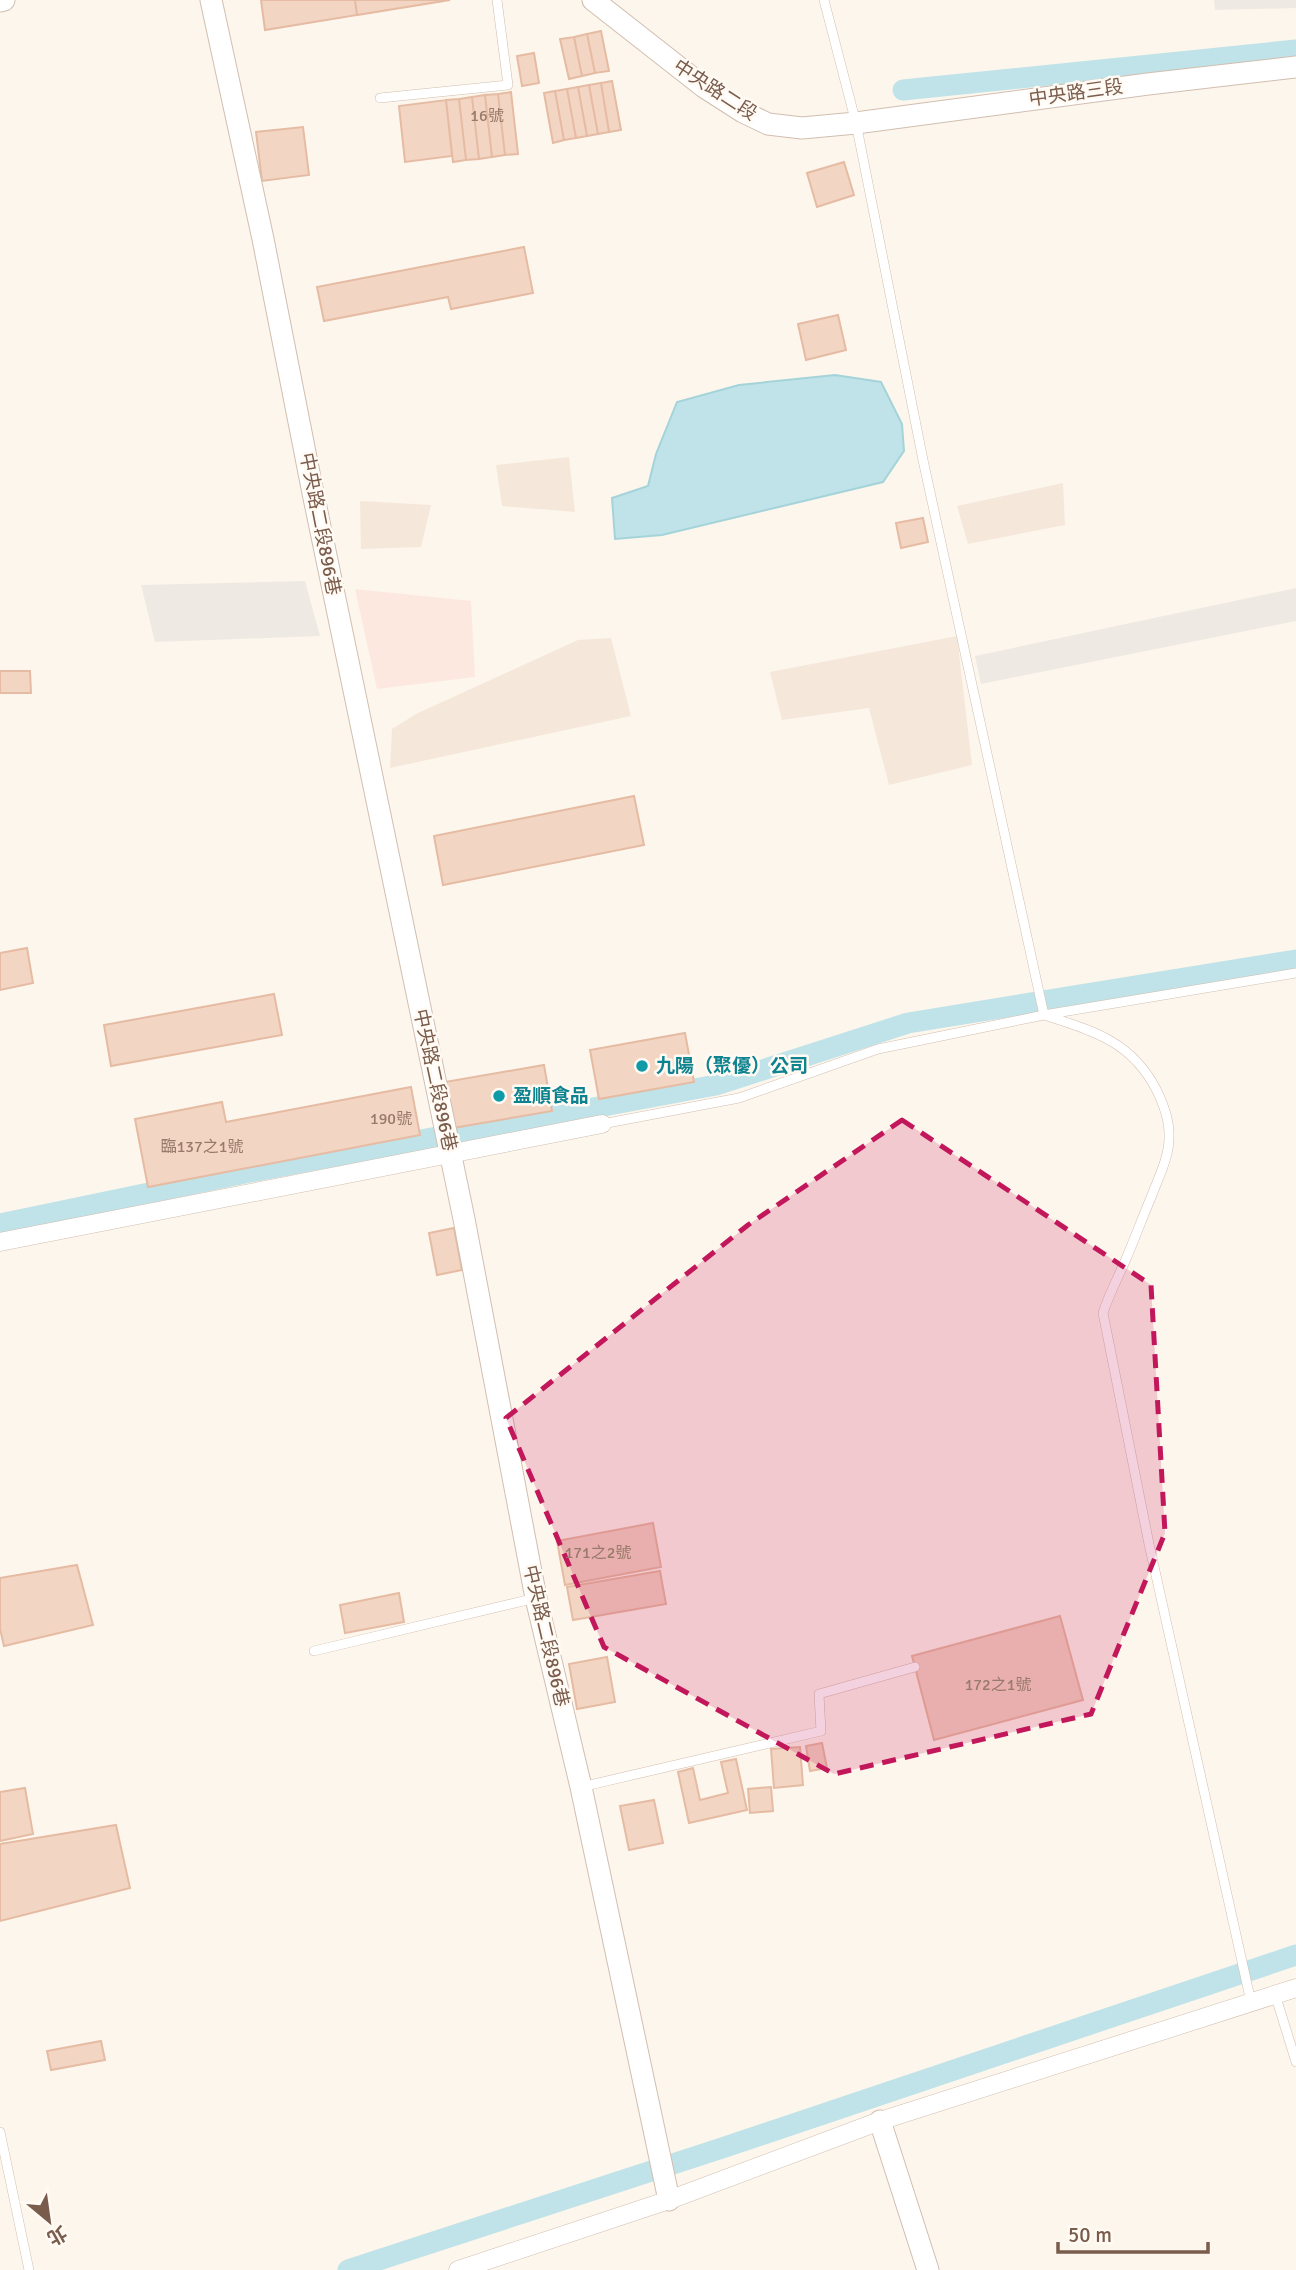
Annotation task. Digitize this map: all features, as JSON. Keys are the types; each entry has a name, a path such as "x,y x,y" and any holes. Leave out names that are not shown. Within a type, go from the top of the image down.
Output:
{"street":[{"name":"中央路二段896巷","path":"211,0 263,239 450,1155 536,1598 581,1787 669,2200"},
{"name":"中央路二段","path":"593,0 704,87 743,112 768,124 802,128 856,123"},
{"name":"中央路三段","path":"856,123 1296,67"},
{"path":"0,1242 602,1124"},
{"path":"470,2268 669,2200 880,2120 1296,1987"},
{"path":"880,2120 928,2270"}],"lane":[{"path":"380,98 508,85 497,0"},
{"path":"824,0 856,123 926,473 1045,1015"},
{"path":"602,1124 739,1098 878,1049 1045,1015 1296,973"},
{"path":"1045,1015 1091,1030 1115,1042 1133,1056 1150,1077 1164,1105 1170,1135 1167,1158 1103,1313 1149,1544 1251,2002"},
{"path":"314,1651 536,1598"},
{"path":"581,1787 821,1731 819,1694 915,1667"},
{"path":"1275,1994 1296,2063"},
{"path":"0,2132 29,2270"}],"highlighted area":[{"path":"902,1120 1151,1285 1165,1533 1091,1714 834,1774 604,1647 506,1418 748,1225"}],"shaded area":[{"path":"1214,0 1296,0 1296,8 1215,10"},
{"path":"569,457 575,512 502,506 496,465"},
{"path":"1063,483 1065,525 968,544 957,506"},
{"path":"360,501 431,505 421,547 361,549"},
{"path":"305,581 320,636 155,642 141,585"},
{"path":"1296,588 1296,621 981,684 975,656"},
{"path":"355,589 471,601 475,677 377,689"},
{"path":"957,636 972,765 889,785 869,708 782,720 770,672"},
{"path":"611,638 631,716 390,768 392,729 416,714 578,640"}],"water":[{"path":"835,375 881,382 902,424 904,451 883,482 662,535 615,539 612,498 648,486 656,454 677,402 739,385"}],"building":[{"path":"261,0 355,0 357,15 265,30"},
{"path":"355,0 450,0 357,15"},
{"path":"601,31 609,71 595,73 587,34"},
{"path":"587,34 595,73 582,76 574,37"},
{"path":"574,37 582,76 569,79 560,39"},
{"path":"534,53 539,83 522,86 517,56"},
{"path":"612,81 621,130 609,132 601,83"},
{"path":"601,83 609,132 598,134 589,85"},
{"path":"589,85 598,134 587,136 578,87"},
{"path":"578,87 587,136 576,138 567,89"},
{"path":"567,89 576,138 564,140 555,91"},
{"path":"555,91 564,140 553,143 544,93"},
{"path":"511,92 518,154 505,155 498,94"},
{"path":"498,94 505,155 492,157 485,95"},
{"path":"485,95 492,157 479,159 472,97"},
{"path":"472,97 479,159 466,160 459,99"},
{"path":"459,99 466,160 453,162 446,100"},
{"path":"446,100 452,156 405,162 399,106"},
{"path":"303,127 309,175 262,181 256,132"},
{"path":"844,162 854,195 817,207 807,173"},
{"path":"524,247 533,293 451,309 448,297 324,321 317,287"},
{"path":"838,315 846,350 806,360 798,324"},
{"path":"923,518 928,542 901,548 896,523"},
{"path":"0,671 30,671 31,693 0,693"},
{"path":"634,796 644,845 443,885 434,836"},
{"path":"27,948 33,983 0,990 0,953"},
{"path":"274,994 282,1035 111,1066 104,1025"},
{"name":"九陽（聚優）公司","path":"685,1033 694,1082 599,1099 590,1050"},
{"name":"盈順食品","path":"544,1065 552,1111 453,1128 445,1082"},
{"path":"411,1087 420,1135 148,1187 135,1119 222,1102 226,1122"},
{"path":"454,1228 462,1270 437,1275 429,1233"},
{"path":"653,1523 661,1567 565,1585 557,1541"},
{"path":"77,1565 93,1625 4,1646 0,1629 0,1578"},
{"path":"660,1571 666,1604 573,1620 567,1587"},
{"path":"399,1593 404,1622 345,1633 340,1605"},
{"path":"1060,1616 1083,1700 934,1740 912,1656"},
{"path":"607,1657 615,1702 577,1709 569,1664"},
{"path":"822,1743 827,1768 810,1771 806,1746"},
{"path":"800,1747 803,1785 774,1788 771,1749"},
{"path":"736,1759 747,1810 689,1823 678,1772 693,1768 700,1800 728,1793 721,1762"},
{"path":"771,1787 773,1811 750,1813 748,1789"},
{"path":"25,1788 33,1834 0,1841 0,1792"},
{"path":"654,1800 663,1843 629,1850 620,1806"},
{"path":"116,1825 130,1888 0,1921 0,1844"},
{"path":"101,2041 105,2060 51,2070 47,2051"}],"waterway":[{"path":"903,90 1296,50"},
{"path":"0,1224 250,1172 716,1085 908,1023 1296,960"},
{"path":"348,2270 722,2148 1296,1955"}],"place":[{"name":"九陽（聚優）公司","path":"642,1066"},
{"name":"盈順食品","path":"499,1096"}]}
